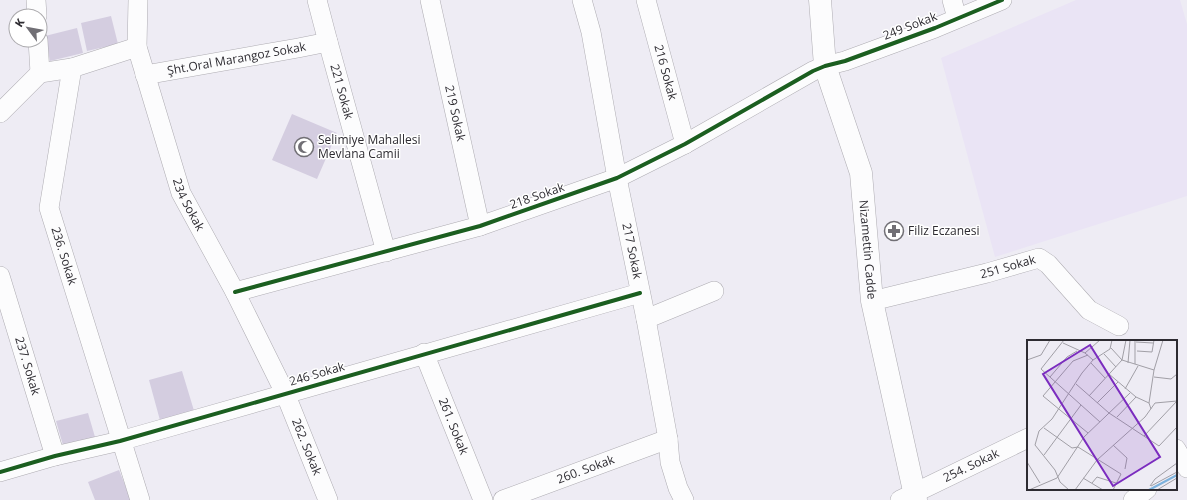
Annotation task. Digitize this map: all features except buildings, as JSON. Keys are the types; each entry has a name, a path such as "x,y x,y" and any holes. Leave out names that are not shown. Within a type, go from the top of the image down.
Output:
{"street":[{"name":"234 Sokak","path":"138,0 137,47 181,193 235,292 285,393"},
{"name":"221 Sokak","path":"318,0 328,42 386,252"},
{"name":"219 Sokak","path":"430,0 480,226"},
{"name":"217 Sokak","path":"582,0 591,32 617,178 646,319 668,439 670,462 678,488 684,500"},
{"name":"216 Sokak","path":"646,0 685,144"},
{"name":"Nizamettin Cadde","path":"820,0 824,66 861,173 872,301 910,498"},
{"path":"952,0 957,18"},
{"name":"249 Sokak","path":"824,66 852,58 1002,0"},
{"name":"Şht.Oral Marangoz Sokak","path":"145,75 328,42"},
{"path":"0,113 40,73 72,68 137,47"},
{"path":"38,48 40,73"},
{"name":"218 Sokak","path":"235,292 480,226 617,178 685,144 824,66"},
{"name":"236. Sokak","path":"72,68 49,208 120,441"},
{"name":"251 Sokak","path":"872,301 987,273 1039,258 1048,264 1089,310 1119,326"},
{"name":"237. Sokak","path":"0,276 55,456"},
{"path":"646,319 714,291"},
{"name":"246 Sokak","path":"0,472 55,456 120,441 640,293"},
{"name":"261. Sokak","path":"424,354 483,500"},
{"name":"262. Sokak","path":"285,393 328,500"},
{"name":"260. Sokak","path":"503,500 668,439"},
{"name":"254. Sokak","path":"910,498 1027,439"},
{"path":"120,441 140,500"},
{"path":"1133,500 1146,490"}],"shaded area":[{"path":"1076,0 1180,0 1187,24 1187,196 995,257 941,58"}],"cycle path":[{"path":"235,292 480,226 617,178 685,144 813,71 845,61 935,28 1002,0"},
{"path":"0,472 55,456 120,441 640,293"}],"place":[{"name":"Selimiye Mahallesi Mevlana Camii","path":"304,147"},
{"name":"Filiz Eczanesi","path":"894,231"}]}
